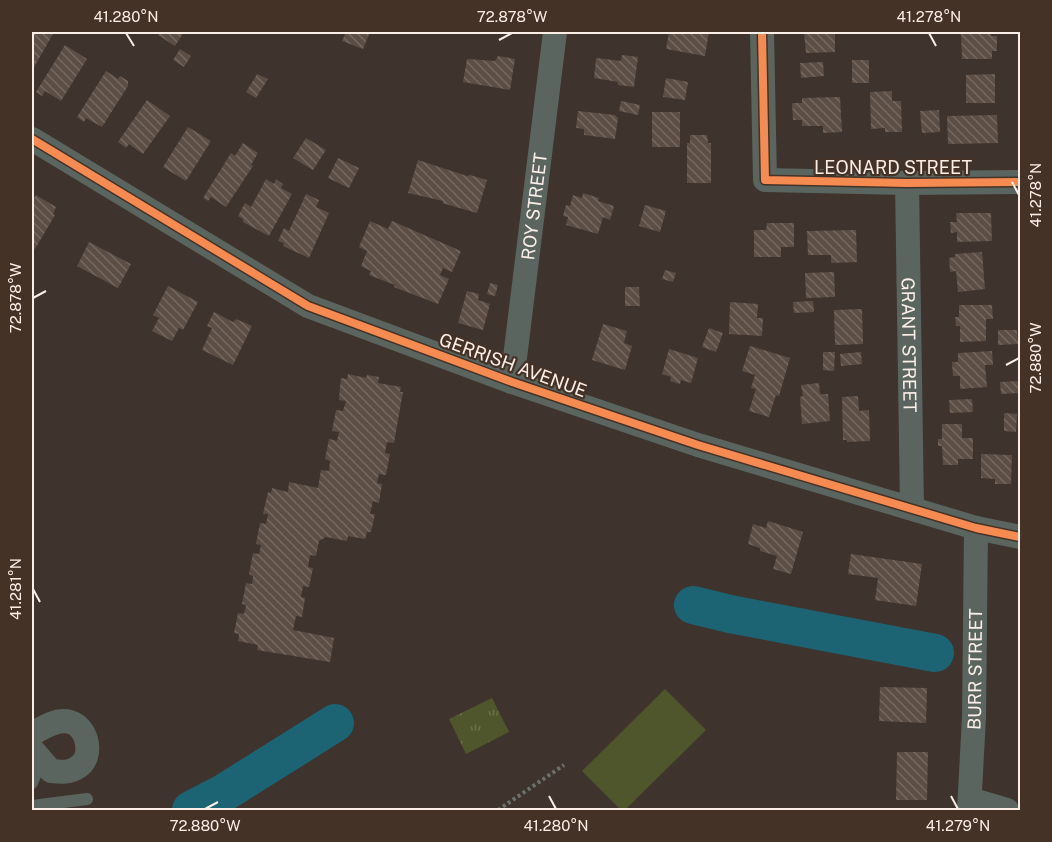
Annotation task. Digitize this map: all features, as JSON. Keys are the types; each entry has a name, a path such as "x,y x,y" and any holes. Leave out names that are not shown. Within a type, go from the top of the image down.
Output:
{"street":[{"name":"ROY STREET","path":"512,382 555,32"},
{"name":"LEONARD STREET","path":"762,32 765,180 907,183 1020,182"},
{"name":"GERRISH AVENUE","path":"32,139 308,306 512,382 698,445 912,507 976,528 1020,537"},
{"name":"GRANT STREET","path":"907,183 912,507"},
{"name":"BURR STREET","path":"969,805 974,717 976,528"},
{"path":"32,734 56,722 70,722 82,729 87,742 87,755 80,766 68,772 51,771 36,755"},
{"path":"969,805 1007,810"}],"lane":[{"path":"32,783 36,755"},
{"path":"32,806 87,799"}],"path":[{"path":"498,810 564,765"}],"green space":[{"path":"665,689 706,730 625,810 621,810 582,771"},
{"path":"492,698 509,732 466,754 449,719"}],"building":[{"path":"32,32 36,34 54,32 32,71"},
{"path":"160,32 184,32 175,46 158,35"},
{"path":"346,32 370,32 363,49 342,41"},
{"path":"669,32 709,32 705,56 666,49"},
{"path":"804,32 835,32 835,52 806,53"},
{"path":"961,32 991,32 991,36 997,36 997,51 992,51 992,59 962,59"},
{"path":"65,45 87,59 61,101 45,91 42,96 36,92"},
{"path":"180,49 191,56 184,67 173,60"},
{"path":"622,55 638,57 634,87 594,78 596,58 621,61"},
{"path":"498,56 515,59 510,90 463,82 467,59 495,61"},
{"path":"852,60 869,60 869,83 852,83"},
{"path":"823,62 824,76 801,78 800,63"},
{"path":"106,71 118,79 120,76 128,81 128,86 102,127 86,118 84,122 77,117"},
{"path":"257,74 268,79 256,98 246,92"},
{"path":"995,74 995,103 966,103 966,75"},
{"path":"666,78 688,82 685,100 663,97"},
{"path":"892,91 892,101 901,101 902,132 885,132 885,128 871,129 870,92"},
{"path":"840,97 842,132 823,133 823,126 802,126 802,120 793,120 792,103 802,103 802,98"},
{"path":"147,100 170,116 143,154 129,144 126,148 118,142"},
{"path":"621,101 640,105 638,115 619,111"},
{"path":"939,110 940,132 922,133 920,111"},
{"path":"578,111 615,115 618,118 615,139 584,135 584,129 576,128"},
{"path":"652,112 680,112 680,147 652,147"},
{"path":"997,115 998,143 948,144 947,116"},
{"path":"188,127 211,141 186,181 163,167"},
{"path":"690,135 707,135 708,143 711,143 711,183 687,183 687,143 690,143"},
{"path":"306,138 326,150 313,170 293,158"},
{"path":"243,143 258,153 251,165 253,166 226,207 211,197 208,201 203,198 231,153 235,156"},
{"path":"338,158 359,168 349,188 328,178"},
{"path":"418,160 487,180 477,213 442,203 443,201 408,193"},
{"path":"266,179 274,184 276,179 283,184 281,188 292,194 269,236 243,222 243,219 238,216 245,203 251,207"},
{"path":"583,193 614,206 610,220 603,217 598,234 566,225 568,217 563,216 566,205 570,206 573,195 582,198"},
{"path":"306,194 319,200 316,207 329,213 309,258 283,246 284,243 278,241 284,228 289,231"},
{"path":"36,195 56,207 53,214 55,215 35,249 32,247 32,201"},
{"path":"645,205 666,211 660,232 639,226"},
{"path":"956,213 991,213 992,241 957,242 957,232 951,233 950,222 957,222"},
{"path":"370,221 388,229 392,221 461,251 452,272 443,268 440,275 449,279 438,304 369,275 371,271 361,266 367,251 359,247"},
{"path":"767,223 794,223 794,247 781,247 781,257 754,257 754,230 766,230"},
{"path":"856,230 857,262 831,263 831,255 808,255 807,231"},
{"path":"89,242 131,264 118,288 77,266"},
{"path":"982,252 985,289 958,292 956,271 950,272 949,258 955,257 955,254"},
{"path":"665,270 676,273 673,282 662,279"},
{"path":"834,272 835,297 806,298 805,273"},
{"path":"490,283 498,285 495,296 487,294"},
{"path":"168,286 198,302 183,330 179,328 172,341 152,331 159,318 153,315"},
{"path":"625,287 639,287 640,306 625,306"},
{"path":"467,291 479,294 478,300 490,304 483,330 458,323"},
{"path":"813,301 814,312 794,313 793,302"},
{"path":"730,302 758,304 757,318 763,318 762,336 729,334"},
{"path":"959,305 992,305 993,319 986,319 986,341 960,342 960,326 956,326 955,317 959,317"},
{"path":"862,309 863,344 835,345 834,310"},
{"path":"214,312 233,322 236,319 252,326 233,365 202,350 212,328 207,326"},
{"path":"603,324 627,331 624,343 632,346 625,370 592,360"},
{"path":"709,328 723,333 716,352 702,347"},
{"path":"998,330 1017,330 1018,344 998,345"},
{"path":"750,346 790,358 779,396 776,395 769,417 749,411 756,389 751,388 755,375 742,371"},
{"path":"669,349 698,358 691,383 681,380 680,384 670,381 671,377 662,374"},
{"path":"992,351 993,365 985,365 987,387 960,389 960,376 953,376 952,362 958,362 958,353"},
{"path":"823,352 835,352 834,371 823,370"},
{"path":"861,352 862,364 841,366 840,354"},
{"path":"348,374 366,378 367,375 379,377 378,383 401,387 400,392 403,392 394,443 387,442 385,453 390,454 386,475 379,474 377,483 382,484 379,503 373,501 370,514 375,514 371,532 367,532 365,539 348,536 347,541 326,537 319,541 316,556 310,555 308,567 313,568 309,587 303,586 301,597 305,598 302,617 296,616 293,630 334,638 330,662 257,650 258,645 238,641 239,634 234,633 238,613 244,614 246,605 242,604 246,583 252,584 253,576 249,574 253,553 259,554 261,545 256,544 260,523 266,524 268,514 263,514 268,492 271,493 272,488 288,492 289,482 318,488 321,470 329,471 330,461 325,459 329,439 337,441 339,432 332,431 336,410 343,411 346,401 339,400 341,378 347,379"},
{"path":"1019,381 1020,393 1001,394 1000,382"},
{"path":"819,383 820,394 828,394 830,421 802,424 801,385"},
{"path":"858,396 859,411 869,410 870,441 847,442 843,440 842,397"},
{"path":"972,399 973,412 950,413 949,400"},
{"path":"1004,413 1017,414 1016,432 1004,431"},
{"path":"942,424 962,424 962,438 973,438 973,459 958,459 958,465 943,465 942,446 938,446 938,439 942,439"},
{"path":"981,454 1012,455 1011,484 995,484 995,479 981,478"},
{"path":"768,521 803,532 791,574 773,569 777,556 760,551 760,548 748,544 753,524 766,528"},
{"path":"851,554 922,564 916,606 875,600 878,578 848,574"},
{"path":"880,687 927,688 926,723 879,721"},
{"path":"897,752 928,752 927,800 896,800"}],"waterway":[{"path":"693,605 935,653"},
{"path":"191,810 222,794 335,723"}],"cycle path":[{"path":"762,32 765,180 907,183 1020,182"},
{"path":"32,139 308,306 512,382 698,445 976,528 1020,537"}]}
